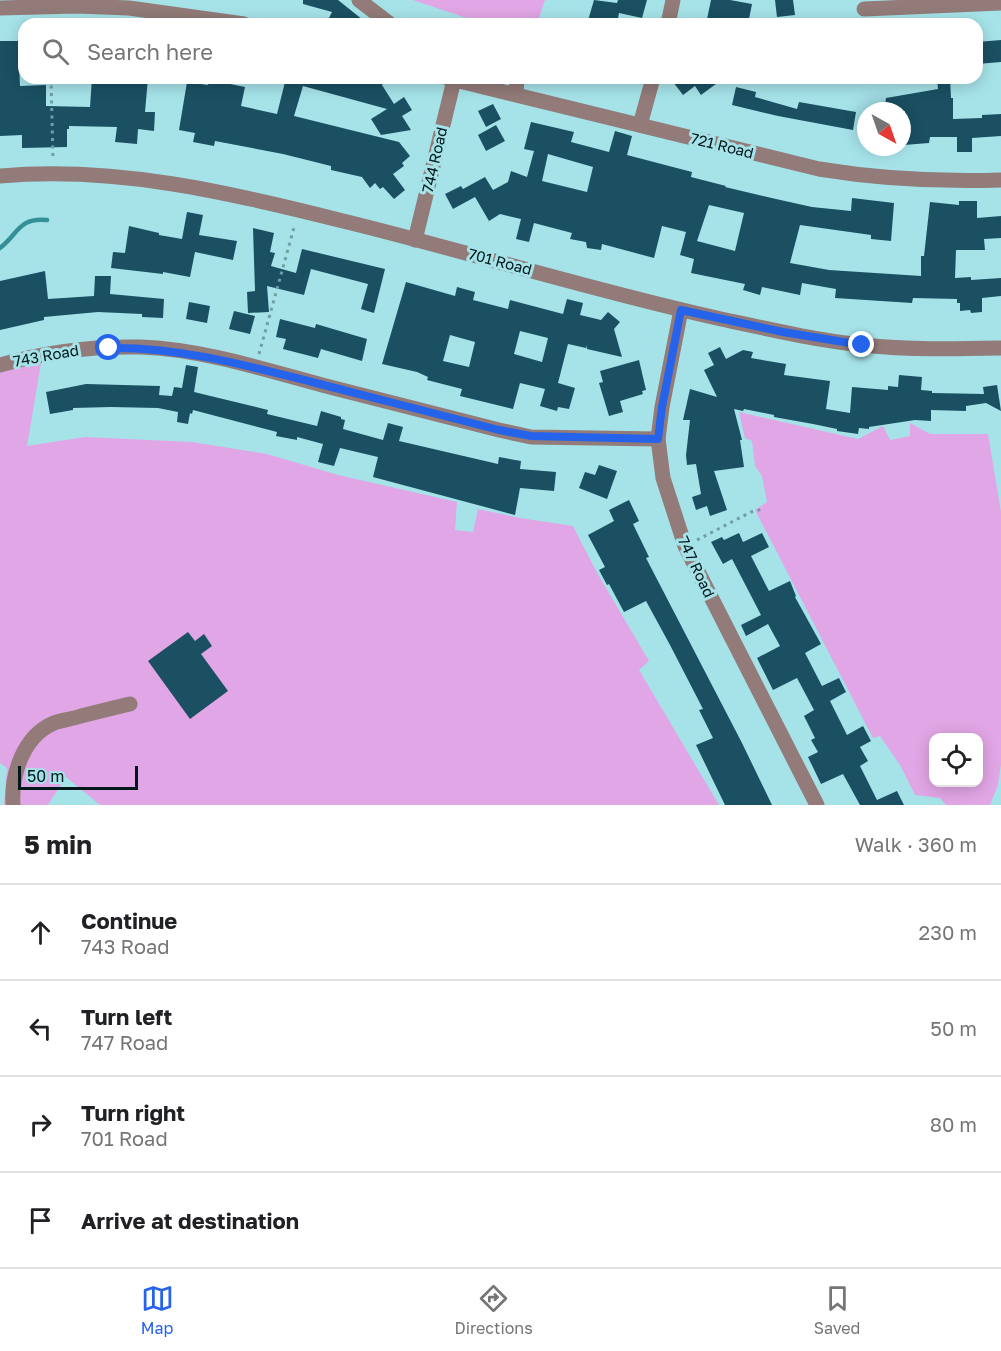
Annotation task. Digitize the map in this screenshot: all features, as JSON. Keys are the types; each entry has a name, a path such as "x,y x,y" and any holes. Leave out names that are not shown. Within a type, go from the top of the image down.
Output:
{"street":[{"path":"359,0 382,18"},
{"path":"669,18 673,0"},
{"path":"0,8 77,3 201,18"},
{"path":"864,9 1001,3"},
{"name":"744 Road","path":"415,240 450,84"},
{"name":"721 Road","path":"473,84 791,164 864,177 956,181 1001,180"},
{"path":"516,94 517,84"},
{"path":"640,125 651,84"},
{"name":"701 Road","path":"0,176 53,173 167,182 238,195 681,310 783,332 862,345 955,349 1001,348"},
{"name":"747 Road","path":"681,310 658,439 663,478 685,546 817,805"},
{"name":"743 Road","path":"0,365 25,358 74,350 141,347 235,362 499,430 531,436 658,439"},
{"path":"13,805 12,792 16,771 30,741 42,729 54,723 130,704"}],"path":[{"path":"51,84 53,173"},
{"path":"259,353 299,210"},
{"path":"685,546 751,512 764,509"}],"shaded area":[{"path":"413,0 545,0 539,18 466,18"},
{"path":"42,357 27,446 85,437 192,442 267,454 338,475 457,502 455,530 473,532 478,509 573,526 596,571 649,661 639,670 719,805 100,805 66,777 48,805 4,805 7,768 0,763 0,366"},
{"path":"739,412 858,439 883,426 890,440 910,436 910,423 930,434 988,434 1001,512 1001,764 998,785 990,805 946,805 940,798 915,795 900,765 880,736 873,738 755,510 767,502 762,476 755,466 752,441 745,438"}],"building":[{"path":"303,0 338,0 360,18 329,18 332,12 303,4"},
{"path":"594,0 617,3 618,0 647,0 642,18 619,13 618,18 589,18"},
{"path":"711,0 730,0 752,4 749,18 707,18"},
{"path":"775,0 793,0 795,15 777,17"},
{"path":"1001,40 1001,62 983,64 983,42"},
{"path":"0,41 18,41 18,84 20,86 46,85 46,106 90,107 92,84 147,84 145,112 155,112 154,131 138,129 137,144 115,142 117,127 69,126 67,147 22,148 22,135 0,136"},
{"path":"187,84 230,84 245,87 241,106 277,114 284,84 382,84 394,104 404,97 412,110 402,116 411,130 381,135 371,119 387,109 303,86 294,116 399,142 410,156 402,163 404,166 393,174 405,190 394,199 383,187 380,189 375,183 370,188 362,177 331,170 331,166 215,141 214,146 193,142 195,133 179,130"},
{"path":"675,84 716,84 701,95 695,86 683,95"},
{"path":"938,84 950,84 953,119 982,118 982,115 1001,114 1001,136 972,138 972,152 957,152 957,137 930,137 929,143 911,144 911,102 885,102 886,98 938,89"},
{"path":"736,87 756,92 755,97 797,109 799,102 856,112 853,130 732,105"},
{"path":"493,104 501,119 486,127 478,111"},
{"path":"531,122 574,132 571,142 609,152 615,131 632,136 627,155 692,172 691,177 725,187 812,207 851,211 852,198 894,203 891,241 871,239 871,235 800,225 790,263 829,270 921,276 921,256 924,256 930,202 959,205 959,201 977,201 977,218 1001,216 1001,238 984,239 985,250 956,250 955,278 971,277 971,280 1001,278 1001,296 982,298 982,312 971,313 970,310 960,311 960,303 957,303 957,299 913,298 912,303 835,298 836,289 802,283 800,295 762,287 760,295 743,290 745,284 691,273 694,259 680,255 686,232 662,226 654,258 602,244 601,250 587,248 586,242 570,239 572,233 534,223 529,242 516,239 521,219 500,214 489,221 475,197 453,209 445,194 461,186 463,189 485,177 493,190 508,182 511,171 527,177 534,151 524,149","holes":["548,154 593,167 587,192 542,181","709,205 744,213 735,251 697,241"]},
{"path":"496,125 505,141 486,151 478,135"},
{"path":"187,212 203,215 199,235 237,241 233,260 195,252 190,277 163,272 163,274 111,268 113,252 125,253 129,226 182,239"},
{"path":"253,228 274,233 270,252 275,253 271,266 296,273 302,249 385,269 374,313 361,309 368,284 311,269 304,295 267,286 269,312 248,313 247,292 255,291"},
{"path":"45,271 48,299 94,296 95,276 111,276 110,294 164,299 163,318 142,317 142,314 98,312 44,317 44,320 0,330 0,281"},
{"path":"406,282 455,296 457,287 475,292 473,300 508,309 510,300 563,314 567,299 583,303 580,315 601,320 608,312 620,322 614,329 622,357 587,349 586,345 586,348 568,344 558,383 575,388 569,409 558,407 557,411 540,406 545,389 520,383 513,409 460,396 462,389 427,380 428,377 417,372 382,364","holes":["520,331 548,338 542,362 514,354","450,335 475,342 469,367 443,361"]},
{"path":"189,302 210,306 207,323 186,319"},
{"path":"234,311 255,316 250,334 229,329"},
{"path":"280,319 315,328 316,324 367,339 362,361 321,349 318,358 283,349 286,339 276,337"},
{"path":"720,347 726,359 743,350 753,352 751,358 786,364 784,375 830,381 826,409 850,413 852,387 888,390 888,386 898,387 899,375 922,377 921,390 932,391 932,393 984,394 983,387 997,385 1001,411 986,403 966,406 966,411 931,410 931,421 915,420 869,427 869,429 859,428 858,434 774,417 774,415 734,409 742,440 740,440 744,467 714,471 727,510 710,516 707,506 696,510 692,497 701,494 696,464 687,465 690,420 683,420 690,389 717,397 704,370 714,365 708,353"},
{"path":"639,360 646,390 642,391 643,394 620,401 623,412 609,416 599,383 603,382 600,371"},
{"path":"186,365 198,367 194,392 268,410 267,414 317,426 321,411 345,420 343,429 383,440 388,423 403,427 399,441 498,464 499,457 521,461 520,469 556,472 554,491 520,488 515,515 373,477 378,457 340,448 334,466 318,462 323,444 297,437 297,440 276,436 277,432 193,410 192,414 190,413 188,424 177,422 178,412 158,408 73,408 73,410 50,414 46,392 86,384 160,386 159,395 172,396 174,387 182,388"},
{"path":"599,465 617,471 607,499 579,488 585,472 595,475"},
{"path":"629,500 639,521 633,524 649,557 646,558 772,805 725,805 696,745 713,738 699,710 703,709 670,645 646,601 624,612 599,570 605,567 588,535 614,521 609,510"},
{"path":"739,533 743,542 762,533 769,547 751,556 769,591 790,581 795,597 821,644 805,653 822,686 839,678 846,692 830,701 847,735 863,726 871,741 860,747 868,761 860,766 877,800 897,791 904,805 860,805 843,774 821,784 808,757 818,752 811,740 815,738 804,716 814,710 797,678 773,690 757,658 780,646 768,624 746,636 741,625 761,615 732,559 723,564 711,542 722,537 724,540"},
{"path":"188,632 195,641 204,634 212,646 201,654 228,691 190,719 148,661"}],"waterway":[{"path":"0,248 30,221 47,220"}],"route":[{"path":"109,348 141,347 235,362 499,430 531,436 658,439 681,310 783,332 862,345"}]}
